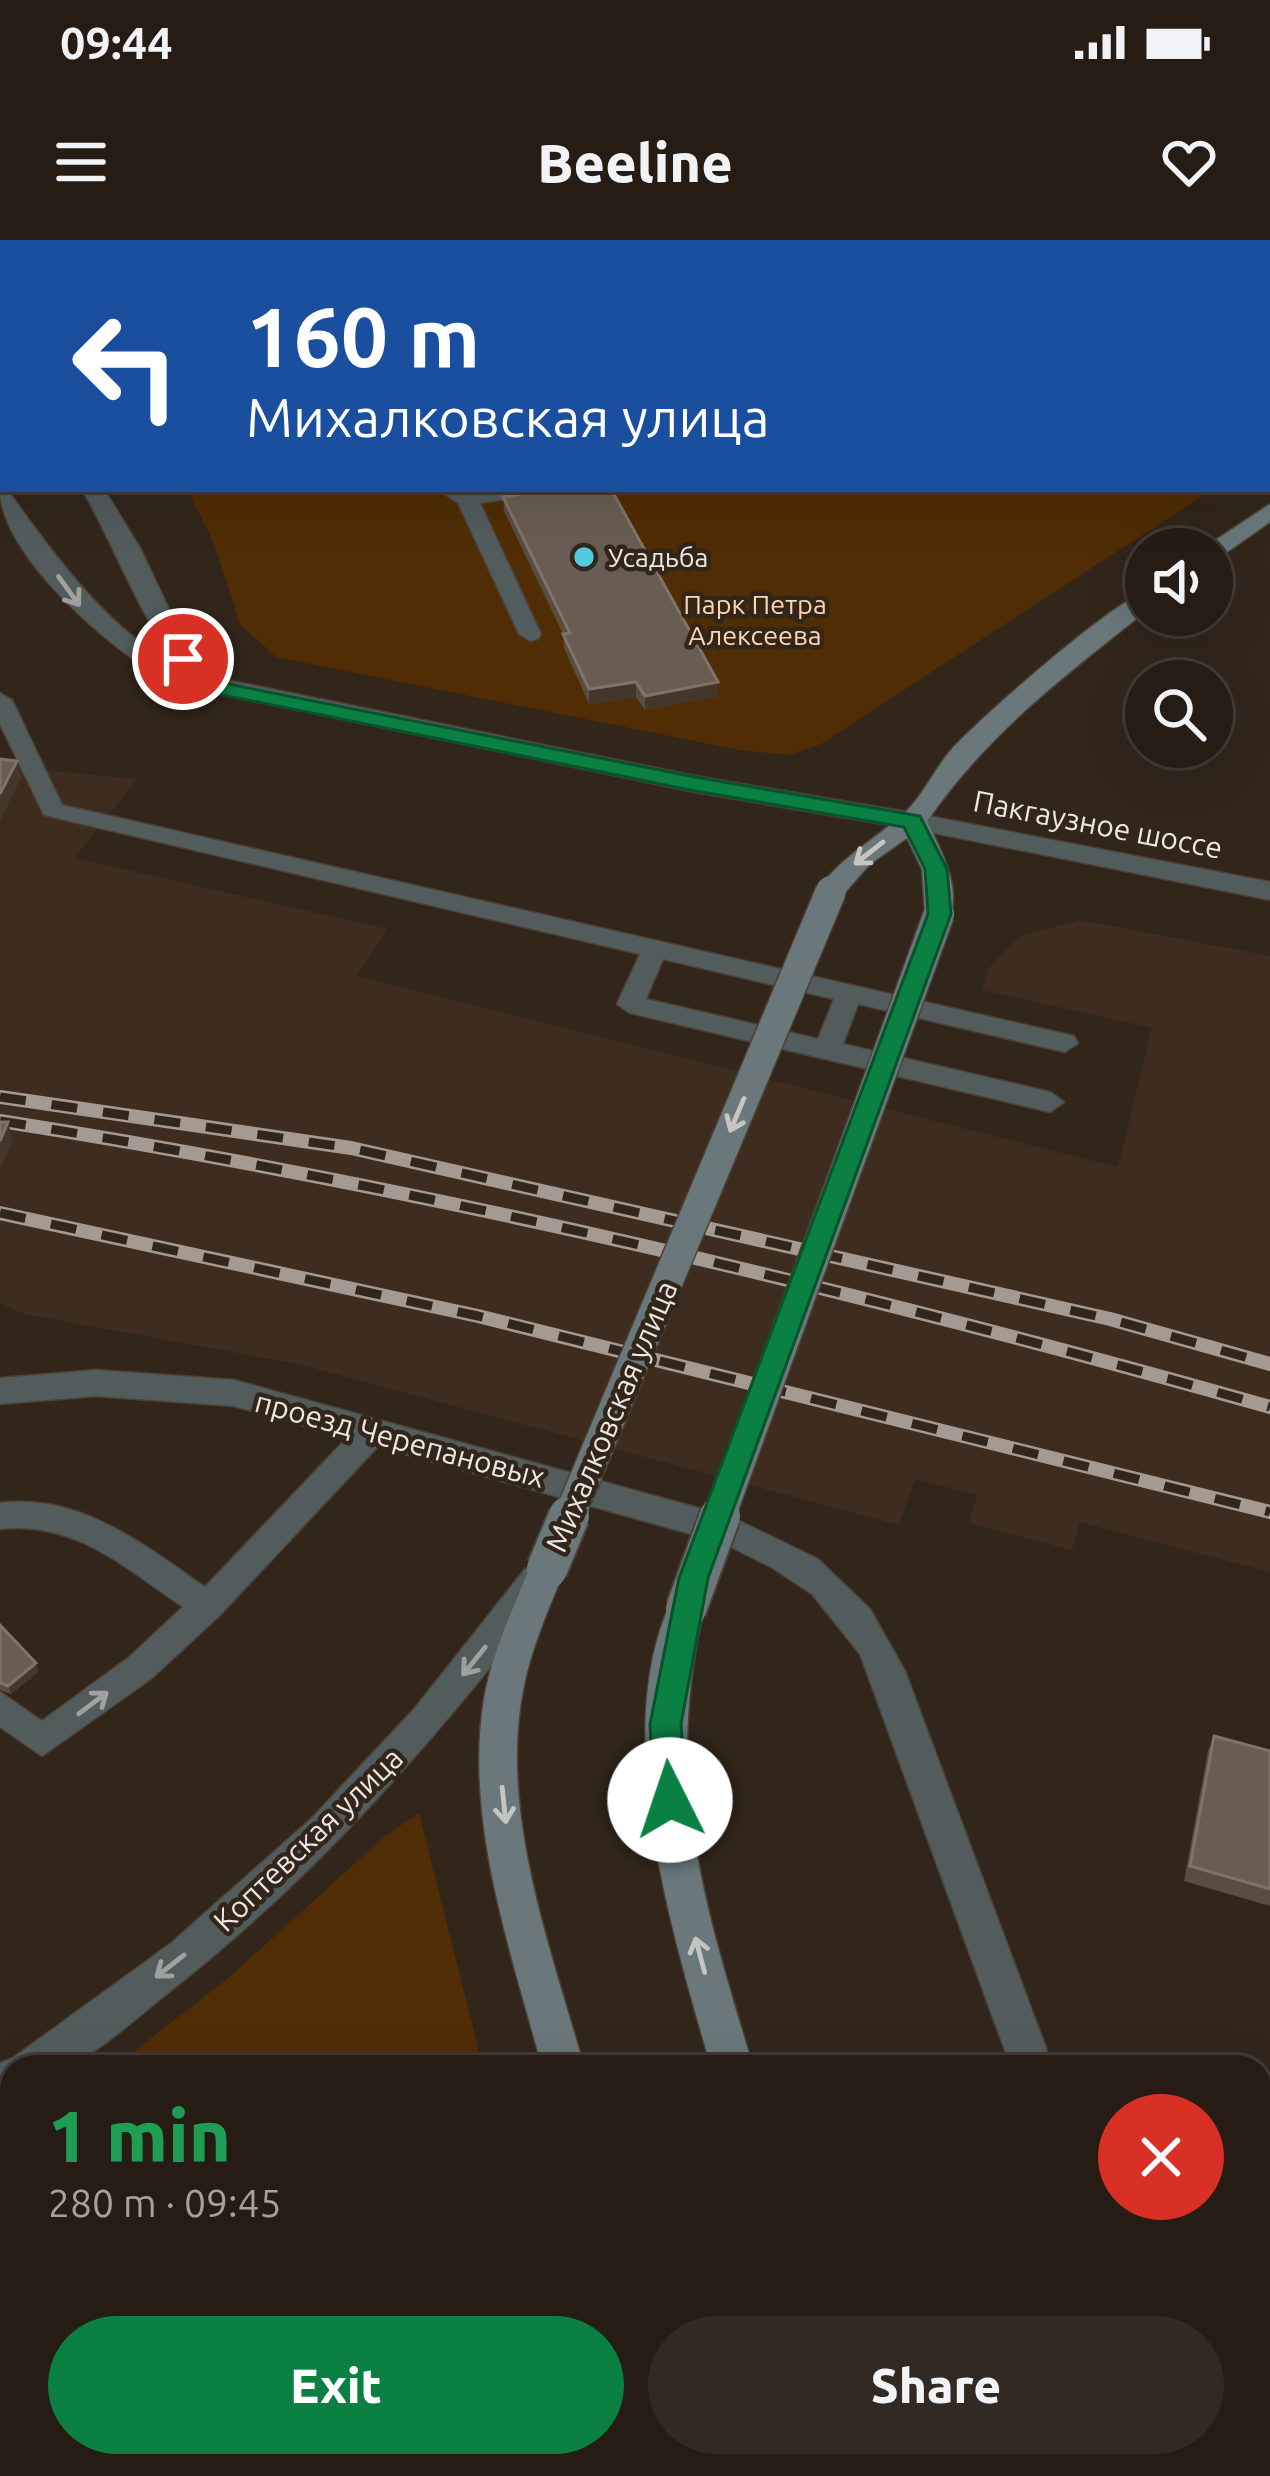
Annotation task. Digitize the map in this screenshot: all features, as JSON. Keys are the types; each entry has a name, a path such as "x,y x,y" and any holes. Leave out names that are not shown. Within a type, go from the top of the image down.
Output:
{"main road":[{"path":"1233,537 1270,511"},
{"name":"Михалковская улица","path":"560,2055 512,1877 502,1786 501,1709 525,1625 831,891 860,858 913,821 959,758 1022,697 1125,615"},
{"path":"729,2055 695,1940 670,1800 665,1724 686,1610 939,914 936,869 913,821"}],"street":[{"path":"95,492 128,548 173,644 213,686"},
{"path":"0,496 82,609 114,641 178,678 695,784 913,821"},
{"name":"Пакгаузное шоссе","path":"913,821 1270,891"},
{"name":"проезд Черепановых","path":"0,1390 96,1383 169,1384 234,1393 731,1531 781,1553 824,1581 864,1623 886,1670 1028,2055"},
{"name":"Коптевская улица","path":"49,2055 218,1928 339,1818 414,1736 547,1569"}],"lane":[{"path":"489,492 457,494 530,634"},
{"path":"0,700 38,770 53,810 1065,1043"},
{"path":"655,949 630,1004 1050,1102"},
{"path":"827,1049 849,994"},
{"path":"0,1707 42,1741 140,1668 207,1606 374,1431"},
{"path":"0,1516 34,1509 68,1516 207,1606"}],"shaded area":[{"path":"0,766 137,779 74,858 387,929 357,976 1118,1167 1152,1028 982,990 989,968 1020,936 1080,920 1270,956 1270,1572 1080,1522 1072,1550 969,1523 977,1495 915,1479 899,1525 298,1364 24,1314 0,1303"}],"green space":[{"name":"Парк Петра Алексеева","path":"188,492 1208,492 1153,528 1125,528 1125,546 821,744 789,755 739,750 276,657 240,624 214,543"},
{"path":"419,1813 480,2055 129,2055 226,1980 384,1837"}],"building":[{"path":"532,492 613,492 718,682 645,696 636,682 589,689 563,634 570,633 503,497"},
{"path":"0,759 17,761 0,794"},
{"path":"0,1625 36,1663 8,1686 0,1683"},
{"path":"1214,1736 1270,1751 1270,1889 1190,1866"}],"railway":[{"path":"0,1097 351,1148 1110,1319 1270,1364"},
{"path":"0,1121 321,1177 639,1245 955,1322 1270,1407"},
{"path":"0,1213 478,1316 1270,1512"}],"place":[{"name":"Усадьба","path":"584,557"}],"route":[{"path":"183,659 213,686 243,694 695,784 913,821 936,869 939,914 693,1578 665,1724 670,1800"}]}
